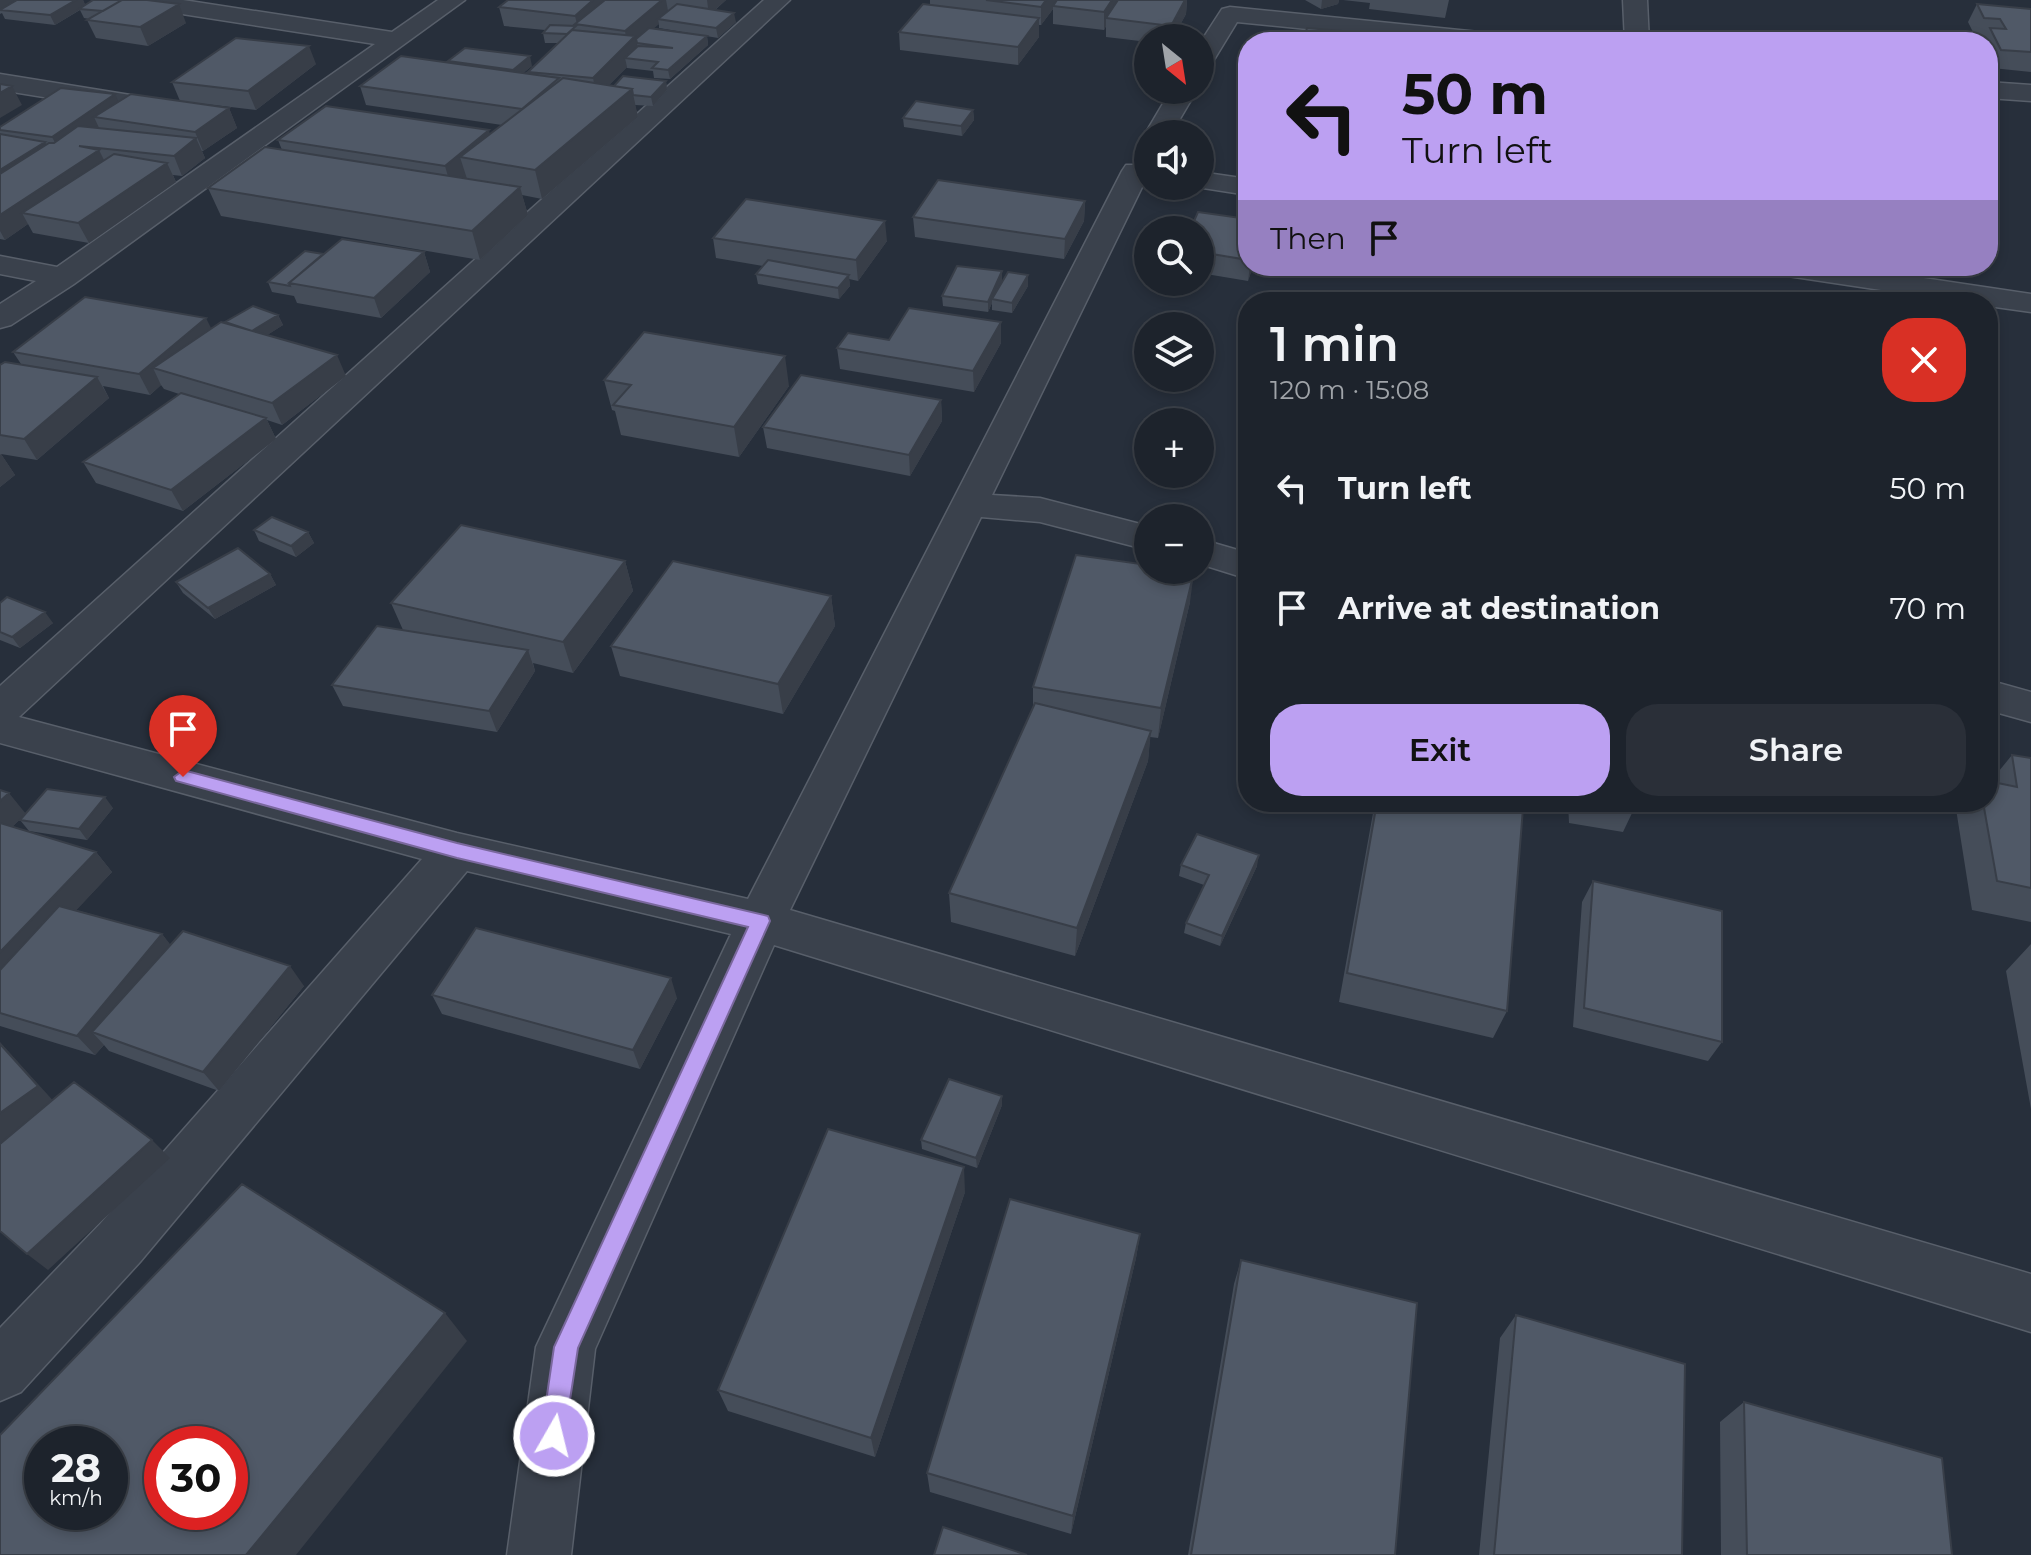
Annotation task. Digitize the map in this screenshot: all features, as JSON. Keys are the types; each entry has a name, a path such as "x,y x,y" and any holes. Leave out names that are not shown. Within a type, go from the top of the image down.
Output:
{"street":[{"path":"144,0 396,40"},
{"path":"0,318 63,277 453,0"},
{"path":"0,710 778,0"},
{"path":"1635,0 1637,32"},
{"path":"1214,39 1233,7 1430,32"},
{"path":"0,82 200,114"},
{"path":"1998,91 2031,93"},
{"path":"246,121 277,126"},
{"path":"1214,182 1238,186"},
{"path":"539,1555 566,1347 761,921 1134,183"},
{"path":"0,265 63,277"},
{"path":"1849,276 1957,292"},
{"path":"1998,298 2031,303"},
{"path":"969,505 1040,510 1134,534"},
{"path":"1214,555 1238,563"},
{"path":"1998,698 2031,707"},
{"path":"0,727 457,851 761,921 2031,1303"},
{"path":"0,1371 120,1243 457,851"}],"building":[{"path":"17,0 76,0 50,15 0,10"},
{"path":"93,0 122,0 103,11 79,9"},
{"path":"122,0 179,4 140,27 87,20"},
{"path":"508,0 593,0 575,16 499,7"},
{"path":"605,0 662,0 625,31 575,24"},
{"path":"986,0 1046,0 1041,7"},
{"path":"1057,0 1112,0 1104,12 1053,6"},
{"path":"1118,0 1185,0 1172,24 1106,18"},
{"path":"677,4 734,13 716,28 658,19"},
{"path":"923,4 1039,18 1018,47 899,32"},
{"path":"1977,4 2031,9 2031,52 2001,50 1998,32 1992,32 1990,28 2006,29 2000,19 1984,18"},
{"path":"550,25 576,26 567,34 543,33"},
{"path":"649,28 707,36 668,70 652,68 658,62 625,58 638,46 673,48 637,43 636,39"},
{"path":"1307,28 1353,32 1306,32"},
{"path":"572,30 635,36 593,78 528,72"},
{"path":"236,38 309,46 248,91 172,82"},
{"path":"465,48 530,56 513,70 448,61"},
{"path":"401,56 559,78 522,109 360,86"},
{"path":"623,76 666,81 651,97 633,95 632,89 614,86"},
{"path":"563,78 632,89 535,170 460,157"},
{"path":"0,84 12,86 0,93"},
{"path":"61,88 115,94 52,137 0,130 0,127"},
{"path":"131,94 229,108 195,132 94,117"},
{"path":"916,101 973,110 961,126 903,118"},
{"path":"326,106 489,130 445,166 278,140"},
{"path":"78,126 196,138 174,156 79,146 99,150 0,215 0,174"},
{"path":"0,134 45,142 0,170"},
{"path":"265,147 520,187 472,231 208,188"},
{"path":"114,154 167,163 78,223 22,213"},
{"path":"938,180 1085,201 1065,239 913,217"},
{"path":"746,199 885,221 856,260 713,238"},
{"path":"1198,212 1238,218 1238,258 1214,254 1214,216 1196,216"},
{"path":"342,239 424,252 374,298 289,283"},
{"path":"305,251 323,254 289,283 290,286 268,282"},
{"path":"768,260 849,275 838,288 756,274"},
{"path":"957,266 1002,271 988,302 942,296"},
{"path":"1008,272 1028,275 1012,303 992,299"},
{"path":"85,297 206,318 139,374 13,352"},
{"path":"253,306 278,315 252,331 225,322"},
{"path":"909,308 1001,322 973,371 837,348 848,333 889,340"},
{"path":"221,322 337,355 272,403 153,368"},
{"path":"644,332 785,356 734,427 613,405 631,385 604,380"},
{"path":"5,362 97,377 24,439 0,435 0,365"},
{"path":"801,375 941,400 909,455 763,427"},
{"path":"181,393 266,418 171,490 83,462"},
{"path":"272,517 308,532 291,546 254,530"},
{"path":"461,525 625,561 563,642 391,603"},
{"path":"238,548 270,574 208,608 176,582"},
{"path":"1076,555 1134,563 1134,584 1191,584 1161,708 1033,687"},
{"path":"673,561 831,596 778,684 611,646"},
{"path":"7,597 45,612 12,637 0,632 0,603"},
{"path":"377,626 528,650 489,711 332,685"},
{"path":"1035,703 1151,731 1077,928 949,893"},
{"path":"2012,755 2031,758 2031,888 1997,881 1985,812 1998,812 1998,783 2017,787"},
{"path":"47,789 105,797 79,829 20,820"},
{"path":"0,790 9,793 0,801"},
{"path":"1375,812 1523,812 1507,1011 1347,973"},
{"path":"0,823 96,852 0,952"},
{"path":"1197,834 1259,855 1222,936 1186,923 1209,875 1181,865"},
{"path":"1593,881 1722,911 1722,1042 1584,1008"},
{"path":"59,906 162,934 77,1036 0,1013 0,970"},
{"path":"476,928 671,978 633,1050 432,995"},
{"path":"183,931 290,966 203,1072 92,1032"},
{"path":"0,1044 38,1086 0,1113"},
{"path":"949,1079 1002,1096 976,1158 921,1140"},
{"path":"74,1082 152,1140 27,1254 0,1231 0,1144"},
{"path":"828,1129 964,1167 871,1438 718,1390"},
{"path":"242,1184 445,1313 246,1555 0,1555 0,1435"},
{"path":"1010,1199 1140,1234 1073,1516 927,1473"},
{"path":"1241,1260 1417,1303 1395,1555 1191,1555"},
{"path":"1516,1315 1685,1364 1682,1555 1494,1555"},
{"path":"1744,1402 1942,1458 1952,1555 1747,1555"},
{"path":"943,1527 1027,1555 934,1555"}],"route":[{"path":"183,777 457,851 761,921 566,1347 554,1436"}]}
